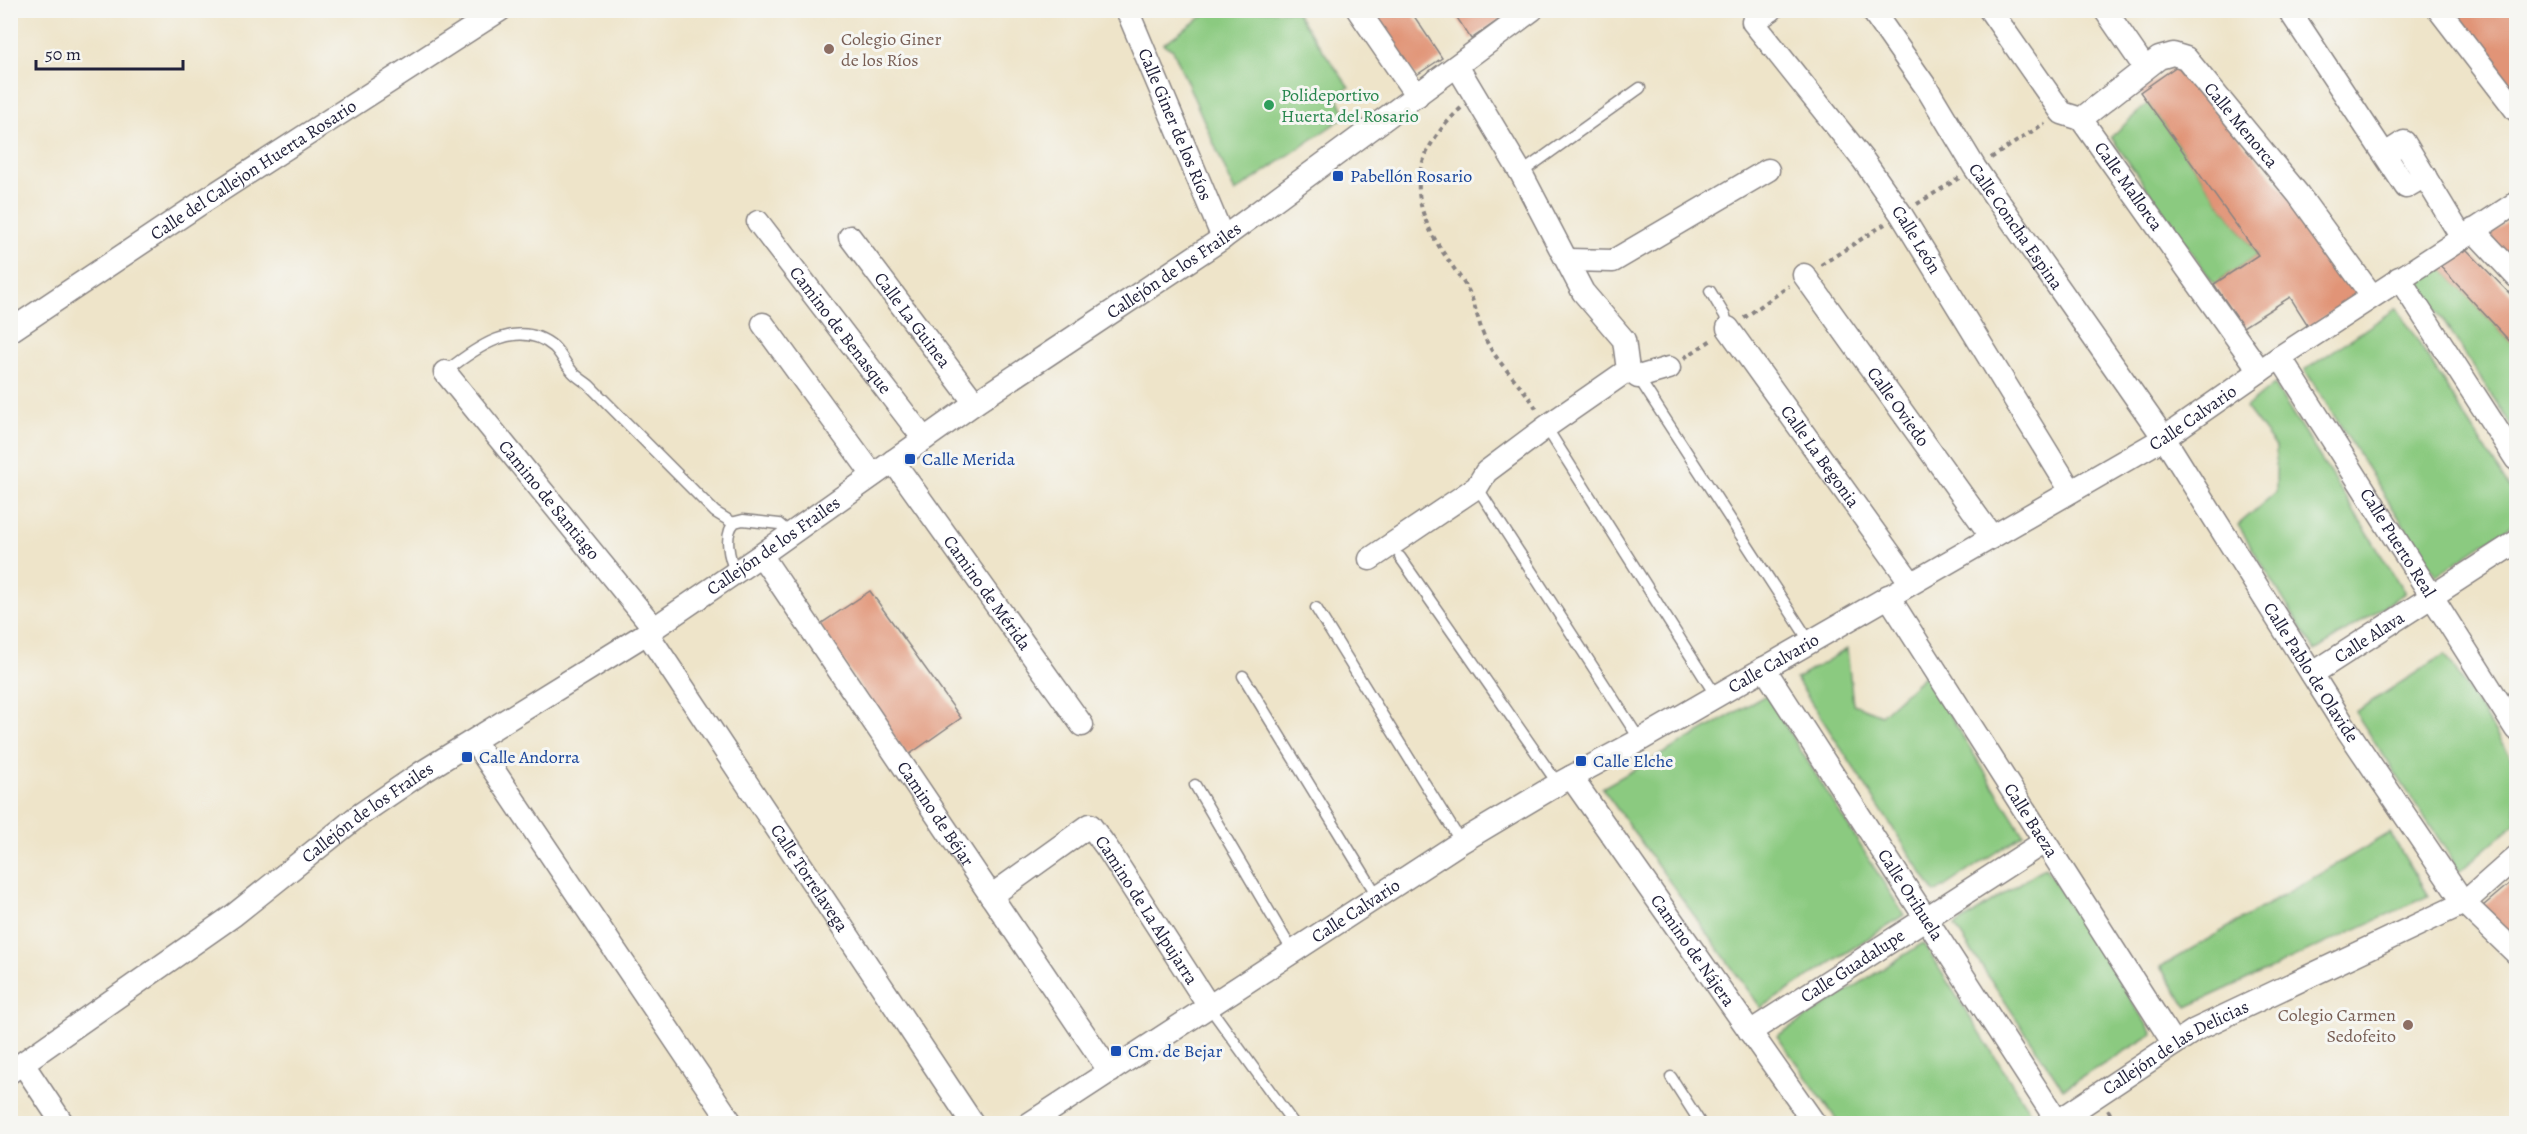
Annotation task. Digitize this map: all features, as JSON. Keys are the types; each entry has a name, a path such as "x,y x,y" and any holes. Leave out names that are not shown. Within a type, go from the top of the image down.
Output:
{"street":[{"name":"Calle del Callejon Huerta Rosario","path":"10,331 221,190 500,10"},
{"name":"Calle Giner de los Ríos","path":"1127,10 1223,238"},
{"path":"1358,10 1417,96"},
{"name":"Calle León","path":"1771,10 1753,22 1864,161 1901,214 2071,491"},
{"name":"Calle Concha Espina","path":"1872,10 1928,90 1975,168 2164,438"},
{"name":"Calle Mallorca","path":"1990,10 2072,116 2260,371"},
{"path":"2105,10 2145,68"},
{"path":"2289,10 2406,187 2425,176 2467,234 2517,276"},
{"path":"2439,10 2517,110"},
{"name":"Callejón de los Frailes","path":"17,1068 234,915 358,816 421,772 650,631 975,403 1223,238 1458,66 1521,14"},
{"name":"Calle Menorca","path":"2072,116 2165,55 2180,55 2186,58 2298,194 2372,296"},
{"path":"1458,66 1521,173 1583,292 1624,340 1633,374"},
{"path":"1568,260 1613,261 1768,170"},
{"name":"Calle Calvario","path":"1029,1124 1208,1005 1461,842 1564,780 1640,740 2164,438 2280,357 2517,203"},
{"name":"Camino de Benasque","path":"758,222 924,439"},
{"name":"Calle La Guinea","path":"850,237 975,403"},
{"name":"Calle Oviedo","path":"1804,275 1992,537"},
{"path":"2399,278 2517,459"},
{"path":"763,324 873,475"},
{"name":"Calle La Begonia","path":"1728,328 1911,583"},
{"name":"Calle Puerto Real","path":"2280,357 2517,729"},
{"path":"1370,559 1477,487 1486,472 1546,427 1633,374 1669,368"},
{"name":"Camino de Santiago","path":"445,372 650,631"},
{"name":"Calle Pablo de Olavide","path":"2164,438 2312,674 2464,903 2517,953"},
{"name":"Camino de Mérida","path":"893,461 1082,725"},
{"name":"Calle Alava","path":"2312,674 2517,542"},
{"name":"Camino de Béjar","path":"761,555 1110,1072"},
{"name":"Calle Baeza","path":"1888,596 2174,1044"},
{"name":"Calle Torrelavega","path":"650,631 973,1124"},
{"name":"Calle Orihuela","path":"1764,668 2055,1122"},
{"path":"474,741 732,1124"},
{"name":"Camino de Nájera","path":"1564,780 1815,1124"},
{"name":"Camino de La Alpujarra","path":"991,896 1090,825 1208,1005"},
{"name":"Calle Guadalupe","path":"1750,1032 2044,842"},
{"name":"Callejón de las Delicias","path":"2055,1122 2195,1030 2464,903 2517,857"},
{"path":"17,1068 63,1124"}],"lane":[{"path":"1521,173 1640,88"},
{"path":"1710,291 1725,316 1728,328"},
{"path":"445,372 478,347 507,335 525,335 541,339 552,346 571,371 589,385 715,512 733,524"},
{"path":"1633,374 1810,642"},
{"path":"1546,427 1716,696"},
{"path":"1477,487 1640,740"},
{"path":"736,572 730,561 729,532 733,524 743,520 779,524 791,534"},
{"path":"1400,557 1564,780"},
{"path":"1316,608 1461,842"},
{"path":"1243,676 1378,897"},
{"path":"1195,785 1293,952"},
{"path":"1208,1005 1294,1124"},
{"path":"1671,1077 1701,1124"}],"path":[{"path":"1475,95 1433,137 1423,158 1418,182 1421,209 1432,234 1467,289 1488,344 1536,407 1546,427"},
{"path":"1975,168 2072,116"}],"green space":[{"name":"Polideportivo Huerta del Rosario","path":"1212,10 1295,11 1349,87 1337,95 1346,116 1235,192 1173,50 1163,44"},
{"path":"2148,103 2258,255 2214,284 2111,137"},
{"path":"2438,264 2516,348 2516,433 2418,281"},
{"path":"2397,308 2516,498 2516,522 2436,576 2305,370"},
{"path":"2274,384 2405,593 2315,651 2238,525 2276,492 2276,447 2246,407"},
{"path":"1847,649 1853,704 1881,715 1925,675 2023,834 1935,893 1796,679"},
{"path":"2445,654 2516,765 2516,823 2460,871 2355,712"},
{"path":"1766,695 1904,915 1761,1008 1602,788"},
{"path":"2390,833 2428,896 2187,1007 2160,967"},
{"path":"2045,867 2153,1034 2063,1089 1955,926"},
{"path":"1923,943 2030,1112 2015,1123 1839,1123 1777,1036"}],"building":[{"path":"1371,10 1410,10 1442,58 1415,76"},
{"path":"1452,10 1498,10 1503,17 1471,39"},
{"path":"2445,10 2516,10 2516,102"},
{"path":"2177,66 2286,193 2364,292 2309,327 2290,297 2243,327 2214,284 2258,255 2140,92"},
{"path":"2516,216 2516,270 2485,237"},
{"path":"2464,247 2516,300 2516,348 2438,264"},
{"path":"870,591 961,718 907,756 819,625"},
{"path":"2516,878 2516,942 2483,906"}],"place":[{"name":"Colegio Giner de los Ríos","path":"829,49"},
{"name":"Polideportivo Huerta del Rosario","path":"1269,105"},
{"name":"Pabellón Rosario","path":"1338,176"},
{"name":"Calle Merida","path":"910,459"},
{"name":"Calle Andorra","path":"467,757"},
{"name":"Calle Elche","path":"1581,761"},
{"name":"Colegio Carmen Sedofeito","path":"2408,1025"},
{"name":"Cm. de Bejar","path":"1116,1051"}]}
